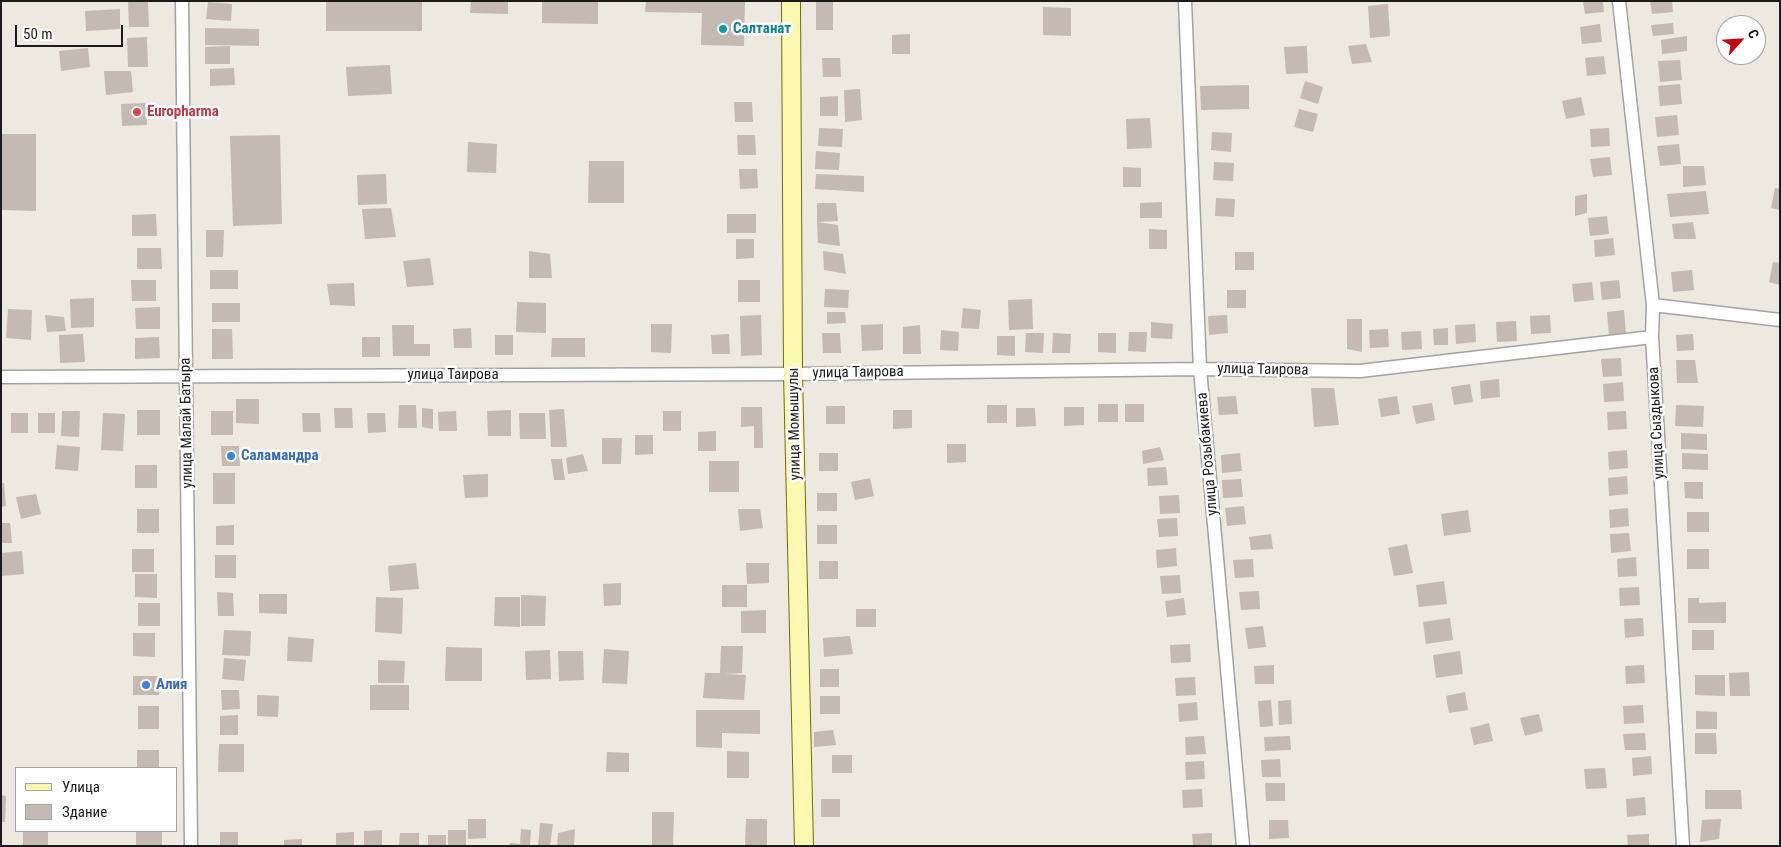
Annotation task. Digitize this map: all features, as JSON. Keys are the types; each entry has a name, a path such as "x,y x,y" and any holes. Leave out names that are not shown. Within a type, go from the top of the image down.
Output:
{"street":[{"name":"улица Малай Батыра","path":"182,1 191,846"},
{"name":"улица Момышулы","path":"791,1 793,374 804,846"},
{"name":"улица Розыбакиева","path":"1185,1 1200,369 1244,846"},
{"name":"улица Сыздыкова","path":"1619,1 1652,305 1652,337 1683,846"},
{"path":"1652,305 1780,320"},
{"name":"улица Таирова","path":"1,377 793,374 1200,369 1360,371 1652,337"}],"building":[{"path":"128,1 148,1 149,27 129,27"},
{"path":"326,1 422,1 422,31 326,31"},
{"path":"471,1 508,1 508,14 470,13"},
{"path":"542,1 598,1 598,24 542,23"},
{"name":"Салтанат","path":"646,1 745,1 744,46 701,45 702,13 645,12"},
{"path":"816,1 833,1 833,30 816,30"},
{"path":"1583,1 1603,1 1604,12 1585,14"},
{"path":"1650,1 1672,1 1673,12 1652,14"},
{"path":"208,2 232,4 231,21 206,19"},
{"path":"1388,4 1390,36 1370,38 1368,6"},
{"path":"1043,7 1071,8 1071,36 1043,35"},
{"path":"120,9 120,29 86,31 85,11"},
{"path":"1673,23 1674,34 1653,36 1651,25"},
{"path":"1600,24 1602,42 1582,44 1580,27"},
{"path":"205,28 259,29 259,46 205,45"},
{"path":"910,34 910,54 892,54 892,35"},
{"path":"1687,36 1687,51 1662,54 1661,40"},
{"path":"147,37 148,67 128,67 127,38"},
{"path":"1366,44 1372,62 1352,64 1348,46"},
{"path":"230,46 230,64 205,64 205,47"},
{"path":"1307,46 1308,73 1286,74 1284,47"},
{"path":"88,48 90,67 61,71 59,51"},
{"path":"1604,56 1606,74 1587,76 1585,58"},
{"path":"822,58 840,58 841,77 823,77"},
{"path":"1680,60 1682,80 1660,82 1658,61"},
{"path":"390,65 392,94 348,96 346,67"},
{"path":"234,68 235,85 210,86 210,69"},
{"path":"104,71 131,71 133,92 106,95"},
{"path":"1305,81 1323,87 1318,104 1300,98"},
{"path":"1680,84 1682,104 1660,106 1658,86"},
{"path":"1249,85 1249,109 1201,110 1200,86"},
{"path":"860,89 862,120 845,122 844,90"},
{"path":"838,96 838,116 820,116 820,97"},
{"path":"1581,97 1585,115 1566,119 1562,101"},
{"path":"734,102 752,102 753,122 735,122"},
{"path":"146,103 147,125 122,126 121,104"},
{"path":"1299,109 1318,114 1313,132 1294,127"},
{"path":"1677,115 1679,135 1657,137 1655,117"},
{"path":"1150,118 1152,148 1127,149 1126,119"},
{"path":"819,128 843,129 842,147 818,146"},
{"path":"1609,128 1610,146 1591,147 1590,129"},
{"path":"1212,132 1232,133 1231,152 1211,150"},
{"path":"1,134 36,134 36,211 1,210"},
{"path":"280,135 282,224 233,226 230,136"},
{"path":"737,135 755,135 756,155 738,155"},
{"path":"468,142 497,144 496,173 467,172"},
{"path":"1679,144 1681,164 1660,166 1657,146"},
{"path":"816,151 840,153 839,170 815,169"},
{"path":"1610,157 1612,175 1593,177 1590,159"},
{"path":"589,161 624,161 624,203 588,203"},
{"path":"1214,162 1234,163 1233,181 1213,180"},
{"path":"1683,166 1704,166 1706,185 1683,187"},
{"path":"1123,167 1141,168 1141,187 1123,187"},
{"path":"739,169 757,169 758,188 740,189"},
{"path":"386,174 387,204 358,205 357,175"},
{"path":"816,174 864,176 864,192 815,189"},
{"path":"1775,188 1780,189 1780,210 1771,208"},
{"path":"1706,191 1709,214 1670,217 1667,194"},
{"path":"1587,194 1587,213 1575,216 1575,196"},
{"path":"1216,198 1235,199 1234,217 1215,216"},
{"path":"1162,202 1162,218 1140,218 1140,203"},
{"path":"817,203 836,203 838,221 817,222"},
{"path":"391,208 396,237 365,239 362,209"},
{"path":"156,214 157,236 132,236 132,215"},
{"path":"727,214 756,214 756,233 727,233"},
{"path":"1607,216 1609,234 1590,236 1588,218"},
{"path":"817,222 838,225 840,246 818,243"},
{"path":"1693,222 1696,239 1674,239 1672,224"},
{"path":"1149,229 1167,230 1167,249 1149,249"},
{"path":"206,230 224,230 223,257 206,257"},
{"path":"1613,238 1615,255 1595,257 1594,240"},
{"path":"736,239 754,239 754,258 736,259"},
{"path":"137,248 161,248 162,269 137,269"},
{"path":"529,251 550,254 552,278 529,278"},
{"path":"823,251 843,254 846,274 824,270"},
{"path":"1235,252 1254,252 1254,270 1235,270"},
{"path":"430,258 434,285 407,287 403,261"},
{"path":"1773,262 1780,263 1780,285 1769,282"},
{"path":"210,270 238,270 238,289 210,289"},
{"path":"1692,270 1694,290 1673,292 1671,272"},
{"path":"131,280 156,280 156,301 132,301"},
{"path":"738,280 760,280 760,302 738,302"},
{"path":"1619,280 1621,298 1602,300 1600,282"},
{"path":"1592,282 1594,300 1574,302 1572,284"},
{"path":"354,283 355,306 330,305 327,284"},
{"path":"825,289 849,290 848,308 824,307"},
{"path":"1227,290 1246,290 1246,308 1227,308"},
{"path":"94,298 94,327 71,328 70,299"},
{"path":"1032,299 1033,329 1009,330 1008,300"},
{"path":"517,302 546,303 546,333 516,332"},
{"path":"212,303 240,303 240,322 212,322"},
{"path":"160,307 160,329 136,329 135,308"},
{"path":"963,308 981,310 979,329 961,328"},
{"path":"8,309 32,310 31,340 6,338"},
{"path":"1624,310 1626,334 1609,336 1607,312"},
{"path":"827,312 845,312 846,323 827,324"},
{"path":"45,315 64,317 66,331 47,332"},
{"path":"761,315 762,355 741,356 740,316"},
{"path":"1227,315 1228,333 1209,335 1208,316"},
{"path":"1550,315 1551,333 1531,334 1530,316"},
{"path":"1347,319 1362,319 1362,352 1347,349"},
{"path":"1516,321 1517,341 1497,342 1496,322"},
{"path":"1151,322 1173,324 1172,339 1151,338"},
{"path":"651,324 672,324 671,353 651,352"},
{"path":"883,324 883,350 862,351 861,325"},
{"path":"1475,324 1476,342 1456,344 1455,325"},
{"path":"392,325 414,325 414,344 430,344 430,356 393,356"},
{"path":"920,325 921,354 903,354 903,327"},
{"path":"471,328 472,348 454,348 453,329"},
{"path":"1448,328 1448,345 1434,345 1433,329"},
{"path":"212,329 232,329 233,359 212,359"},
{"path":"1388,329 1389,347 1370,348 1369,330"},
{"path":"941,330 959,332 958,351 940,350"},
{"path":"1421,331 1422,349 1402,350 1401,332"},
{"path":"1129,332 1147,332 1146,352 1128,351"},
{"path":"822,333 840,333 841,353 823,353"},
{"path":"1026,333 1044,333 1043,353 1025,352"},
{"path":"1053,333 1071,334 1070,353 1052,353"},
{"path":"1098,333 1116,333 1116,353 1098,352"},
{"path":"83,334 85,362 60,363 59,335"},
{"path":"729,334 730,354 712,354 711,335"},
{"path":"1693,334 1694,350 1677,351 1676,335"},
{"path":"495,335 513,335 513,355 495,355"},
{"path":"997,336 1015,336 1015,356 997,355"},
{"path":"159,337 160,358 135,359 135,338"},
{"path":"362,337 380,337 380,357 362,357"},
{"path":"552,338 585,338 585,357 551,357"},
{"path":"1621,358 1622,376 1603,377 1601,359"},
{"path":"1676,360 1695,360 1698,383 1677,383"},
{"path":"1499,379 1500,397 1481,399 1480,381"},
{"path":"1623,382 1624,401 1604,402 1603,384"},
{"path":"1470,384 1473,402 1454,405 1451,387"},
{"path":"1311,388 1334,388 1339,425 1314,427"},
{"path":"1236,396 1238,414 1219,415 1217,397"},
{"path":"1397,396 1400,414 1381,417 1378,399"},
{"path":"236,399 259,399 259,424 236,423"},
{"path":"1432,403 1435,420 1416,424 1412,406"},
{"path":"1098,404 1118,404 1118,422 1098,422"},
{"path":"1125,404 1144,404 1144,422 1125,422"},
{"path":"399,405 416,405 417,428 398,428"},
{"path":"987,405 1007,405 1007,423 987,423"},
{"path":"1676,405 1704,406 1703,427 1675,426"},
{"path":"826,406 845,406 845,424 826,424"},
{"path":"741,407 762,407 763,448 754,448 754,426 741,427"},
{"path":"1064,407 1084,407 1084,425 1064,426"},
{"path":"334,408 352,408 353,428 335,428"},
{"path":"422,408 433,409 433,429 422,427"},
{"path":"1016,408 1035,408 1036,426 1016,427"},
{"path":"564,409 567,447 551,447 549,410"},
{"path":"137,410 160,410 160,435 137,435"},
{"path":"511,410 511,436 488,436 487,411"},
{"path":"893,410 912,410 912,428 893,429"},
{"path":"62,411 80,411 79,437 61,436"},
{"path":"211,411 233,411 233,435 211,435"},
{"path":"456,411 457,431 439,431 438,412"},
{"path":"663,411 681,411 681,431 663,431"},
{"path":"1626,411 1627,429 1608,430 1607,412"},
{"path":"11,413 28,413 28,433 11,433"},
{"path":"38,413 55,413 55,433 38,433"},
{"path":"103,413 125,414 123,451 101,450"},
{"path":"302,413 320,413 321,432 303,432"},
{"path":"367,413 385,413 386,432 368,433"},
{"path":"519,413 545,413 546,439 520,439"},
{"path":"716,431 716,451 698,451 698,432"},
{"path":"1681,433 1707,434 1707,450 1681,449"},
{"path":"635,435 653,435 653,454 635,455"},
{"path":"602,438 622,438 621,464 602,464"},
{"path":"947,444 966,444 966,462 947,463"},
{"path":"57,445 80,447 78,471 55,469"},
{"name":"Саламандра","path":"221,446 239,446 240,466 222,466"},
{"path":"1160,447 1164,460 1143,464 1142,451"},
{"path":"1627,450 1628,468 1609,470 1608,452"},
{"path":"819,453 838,453 838,471 819,471"},
{"path":"1240,453 1242,471 1222,473 1221,455"},
{"path":"1682,453 1708,454 1708,470 1682,469"},
{"path":"583,454 588,471 568,474 566,458"},
{"path":"551,459 562,459 565,480 554,480"},
{"path":"709,461 739,461 739,492 709,492"},
{"path":"135,465 157,465 157,488 135,488"},
{"path":"1166,467 1168,485 1148,486 1147,468"},
{"path":"213,473 235,473 235,504 213,504"},
{"path":"488,474 488,497 465,498 463,475"},
{"path":"1627,476 1628,494 1609,496 1608,478"},
{"path":"870,478 874,496 855,500 851,482"},
{"path":"1241,479 1243,497 1223,498 1222,480"},
{"path":"1684,482 1703,482 1703,499 1685,498"},
{"path":"1,483 4,483 6,506 1,507"},
{"path":"817,493 837,493 837,511 817,511"},
{"path":"36,494 41,514 21,519 16,497"},
{"path":"1179,495 1180,513 1160,514 1159,496"},
{"path":"1244,506 1246,524 1227,526 1225,508"},
{"path":"1628,508 1629,526 1610,528 1609,510"},
{"path":"137,509 159,509 159,533 137,533"},
{"path":"738,509 760,509 763,528 740,531"},
{"path":"1468,510 1471,532 1444,536 1441,514"},
{"path":"1687,512 1709,512 1709,532 1687,532"},
{"path":"1177,518 1178,536 1159,537 1157,519"},
{"path":"1,523 10,523 12,543 1,543"},
{"path":"234,525 234,545 216,545 216,526"},
{"path":"817,525 837,525 837,544 817,544"},
{"path":"1629,533 1631,551 1611,553 1610,534"},
{"path":"1271,534 1273,549 1251,550 1249,537"},
{"path":"1407,544 1413,573 1394,576 1388,548"},
{"path":"1176,548 1177,566 1157,568 1156,550"},
{"path":"132,549 154,549 154,572 132,572"},
{"path":"1687,549 1709,549 1709,569 1687,569"},
{"path":"22,551 24,574 1,576 1,553"},
{"path":"215,555 236,555 236,578 215,578"},
{"path":"1636,557 1637,576 1618,577 1617,559"},
{"path":"1253,559 1254,577 1235,578 1233,560"},
{"path":"819,561 838,561 838,579 819,579"},
{"path":"416,563 419,589 390,591 388,566"},
{"path":"746,563 769,563 769,583 747,584"},
{"path":"135,574 157,574 157,598 135,597"},
{"path":"1180,575 1181,593 1162,594 1160,576"},
{"path":"1444,581 1447,604 1419,607 1416,585"},
{"path":"621,583 621,605 604,606 603,584"},
{"path":"722,585 747,585 747,607 722,607"},
{"path":"1639,587 1640,605 1620,606 1619,588"},
{"path":"1259,591 1260,609 1241,610 1239,592"},
{"path":"217,592 233,593 234,616 218,616"},
{"path":"259,594 287,594 287,614 259,613"},
{"path":"521,595 546,596 545,626 521,626"},
{"path":"376,597 403,598 402,634 375,632"},
{"path":"495,597 520,597 520,627 494,626"},
{"path":"1184,598 1186,615 1167,617 1165,601"},
{"path":"1688,598 1699,598 1699,603 1726,602 1726,623 1688,623"},
{"path":"138,603 160,603 160,626 138,626"},
{"path":"856,609 876,609 876,627 856,627"},
{"path":"766,610 766,633 741,633 741,611"},
{"path":"1450,618 1453,640 1426,644 1423,622"},
{"path":"1643,618 1644,636 1625,638 1624,619"},
{"path":"1263,626 1266,647 1248,649 1245,628"},
{"path":"224,630 251,631 250,656 222,655"},
{"path":"1692,630 1714,630 1714,650 1692,650"},
{"path":"133,633 155,633 155,657 133,656"},
{"path":"850,636 853,654 824,657 823,638"},
{"path":"288,637 314,639 312,662 287,661"},
{"path":"1190,644 1191,662 1171,663 1170,645"},
{"path":"721,646 743,646 742,673 724,674 746,675 744,700 703,698 705,673 720,673"},
{"path":"446,647 482,648 482,681 445,681"},
{"path":"604,649 629,651 627,684 602,683"},
{"path":"550,650 551,679 526,680 525,651"},
{"path":"558,651 583,651 584,680 559,681"},
{"path":"1460,651 1463,674 1436,678 1433,655"},
{"path":"224,658 246,660 244,681 222,679"},
{"path":"378,660 405,661 404,683 378,683"},
{"path":"1274,665 1274,684 1255,684 1254,666"},
{"path":"1644,665 1645,683 1626,684 1625,666"},
{"path":"820,669 839,669 839,687 820,687"},
{"path":"1749,672 1750,696 1730,696 1729,673"},
{"path":"1695,675 1725,675 1725,696 1695,695"},
{"name":"Алия","path":"133,676 159,676 159,695 133,695"},
{"path":"1195,677 1196,695 1176,696 1175,678"},
{"path":"370,685 409,685 409,710 370,710"},
{"path":"221,690 239,690 240,709 222,710"},
{"path":"1465,692 1468,710 1449,713 1446,696"},
{"path":"257,695 279,696 278,717 257,716"},
{"path":"820,696 840,696 840,714 820,714"},
{"path":"1271,700 1273,726 1260,727 1258,701"},
{"path":"1291,700 1292,724 1279,725 1278,701"},
{"path":"1197,702 1198,720 1179,722 1178,704"},
{"path":"1643,705 1644,723 1624,724 1623,706"},
{"path":"138,706 159,706 159,729 138,729"},
{"path":"696,710 760,710 760,734 722,733 722,748 696,747"},
{"path":"1696,711 1717,712 1717,729 1696,729"},
{"path":"1539,714 1543,731 1525,736 1520,718"},
{"path":"238,715 238,735 220,735 220,716"},
{"path":"1489,723 1493,741 1474,745 1470,728"},
{"path":"833,730 836,745 814,747 814,732"},
{"path":"1645,733 1646,750 1625,750 1623,734"},
{"path":"1695,733 1716,733 1717,754 1695,754"},
{"path":"1204,736 1206,754 1186,755 1185,737"},
{"path":"1290,736 1291,750 1265,751 1264,737"},
{"path":"219,744 244,744 244,772 218,772"},
{"path":"137,750 159,750 159,767 137,767"},
{"path":"727,751 749,752 749,778 727,778"},
{"path":"607,752 629,753 629,772 606,772"},
{"path":"832,755 852,755 852,773 832,773"},
{"path":"1651,756 1652,774 1633,776 1632,758"},
{"path":"1280,759 1281,777 1262,777 1261,760"},
{"path":"1204,761 1205,779 1186,780 1185,762"},
{"path":"1605,768 1607,788 1586,789 1584,769"},
{"path":"1265,783 1285,783 1285,801 1266,801"},
{"path":"1202,789 1203,807 1183,808 1182,790"},
{"path":"1705,790 1741,790 1742,809 1705,809"},
{"path":"1,795 6,796 5,822 1,822"},
{"path":"1645,797 1646,815 1627,817 1626,799"},
{"path":"821,799 840,799 840,817 821,817"},
{"path":"652,812 674,812 673,846 652,846"},
{"path":"468,819 486,819 486,838 468,839"},
{"path":"746,819 767,819 767,846 745,845"},
{"path":"1721,819 1719,839 1700,842 1702,820"},
{"path":"1269,820 1288,820 1289,838 1269,839"},
{"path":"540,823 553,824 550,845 538,846"},
{"path":"521,829 531,830 530,846 509,846 510,843 520,844"},
{"path":"575,829 574,846 557,846 558,833"},
{"path":"382,830 382,846 364,846 364,831"},
{"path":"448,830 466,830 466,846 448,846"},
{"path":"23,832 48,832 48,846 23,846"},
{"path":"136,832 162,832 162,846 136,846"},
{"path":"220,832 238,832 238,846 220,846"},
{"path":"354,832 354,846 336,846 336,833"},
{"path":"400,833 419,833 419,846 399,846"},
{"path":"1212,833 1212,846 1193,846 1192,834"},
{"path":"1649,834 1649,846 1628,846 1627,835"},
{"path":"428,835 446,835 446,846 428,846"},
{"path":"302,839 302,846 284,846 284,840"}],"place":[{"name":"Салтанат","path":"723,29"},
{"name":"Europharma","path":"137,112"},
{"name":"Саламандра","path":"231,456"},
{"name":"Алия","path":"146,685"}]}
